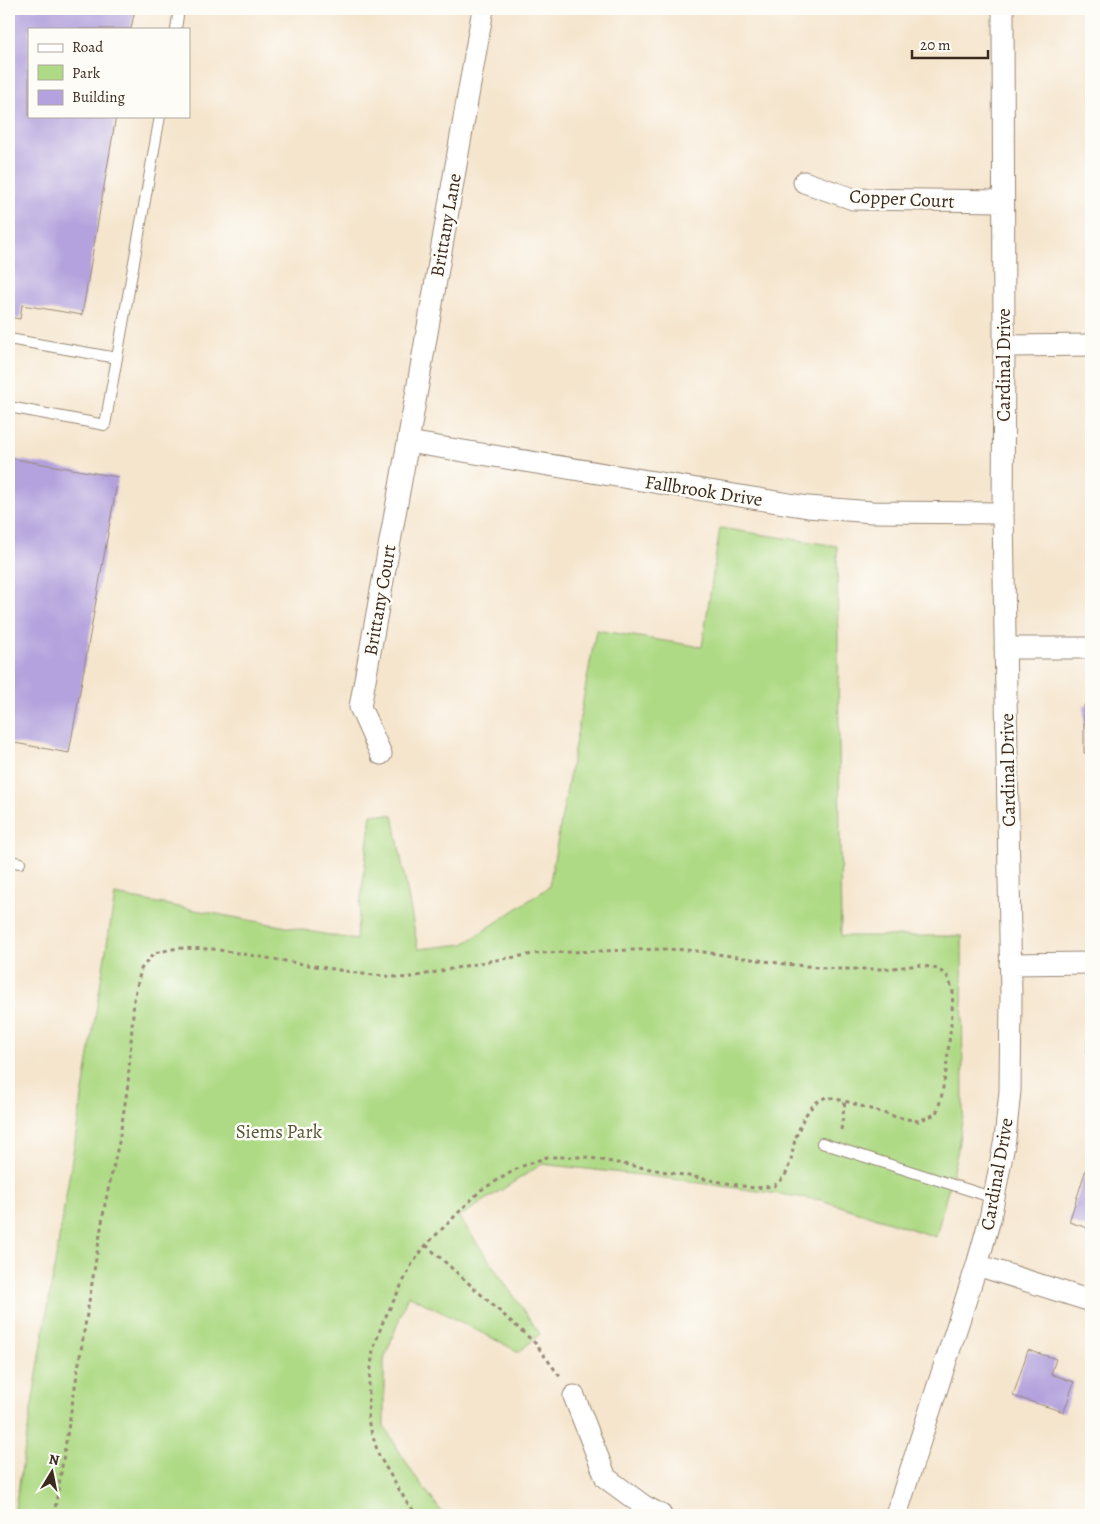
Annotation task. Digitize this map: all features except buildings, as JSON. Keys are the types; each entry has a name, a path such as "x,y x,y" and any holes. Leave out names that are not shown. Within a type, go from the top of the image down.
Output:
{"street":[{"name":"Brittany Lane","path":"408,442 483,9"},
{"name":"Cardinal Drive","path":"896,1515 977,1264 994,1198 1005,1139 1010,1091 1010,964 1003,513 1003,9"},
{"name":"Copper Court","path":"804,182 853,199 1002,201"},
{"path":"1004,346 1091,345"},
{"name":"Fallbrook Drive","path":"408,442 808,507 872,512 1003,513"},
{"name":"Brittany Court","path":"381,754 360,708 408,442"},
{"path":"1005,648 1091,648"},
{"path":"1010,964 1091,963"},
{"path":"977,1264 1091,1301"},
{"path":"574,1396 606,1478 644,1506 661,1515"}],"lane":[{"path":"176,28 179,9"},
{"path":"9,407 105,425 160,118"},
{"path":"9,340 117,358"},
{"path":"9,861 20,863"},
{"path":"822,1143 994,1198"}],"path":[{"path":"54,1515 105,1204 128,1084 134,999 140,970 154,953 178,948 213,949 363,974 407,978 540,952 663,949 690,950 785,964 837,969 885,969 920,965 938,968 946,976 953,990 946,1071 936,1114 918,1121 826,1097 815,1103 804,1117 795,1139 791,1160 785,1176 774,1186 754,1188 586,1157 547,1157 520,1166 481,1190 426,1245 412,1264 382,1324 373,1350 369,1384 368,1422 379,1456 406,1501 417,1515"},
{"path":"839,1148 845,1101"},
{"path":"426,1245 535,1343 574,1396"}],"green space":[{"name":"Siems Park","path":"720,528 837,546 841,936 962,936 963,1114 957,1154 936,1237 821,1200 657,1177 542,1164 459,1217 540,1334 519,1352 408,1295 384,1360 384,1426 412,1472 444,1515 14,1515 115,895 356,940 371,814 393,815 418,949 464,944 549,887 596,630 702,647"}]}
